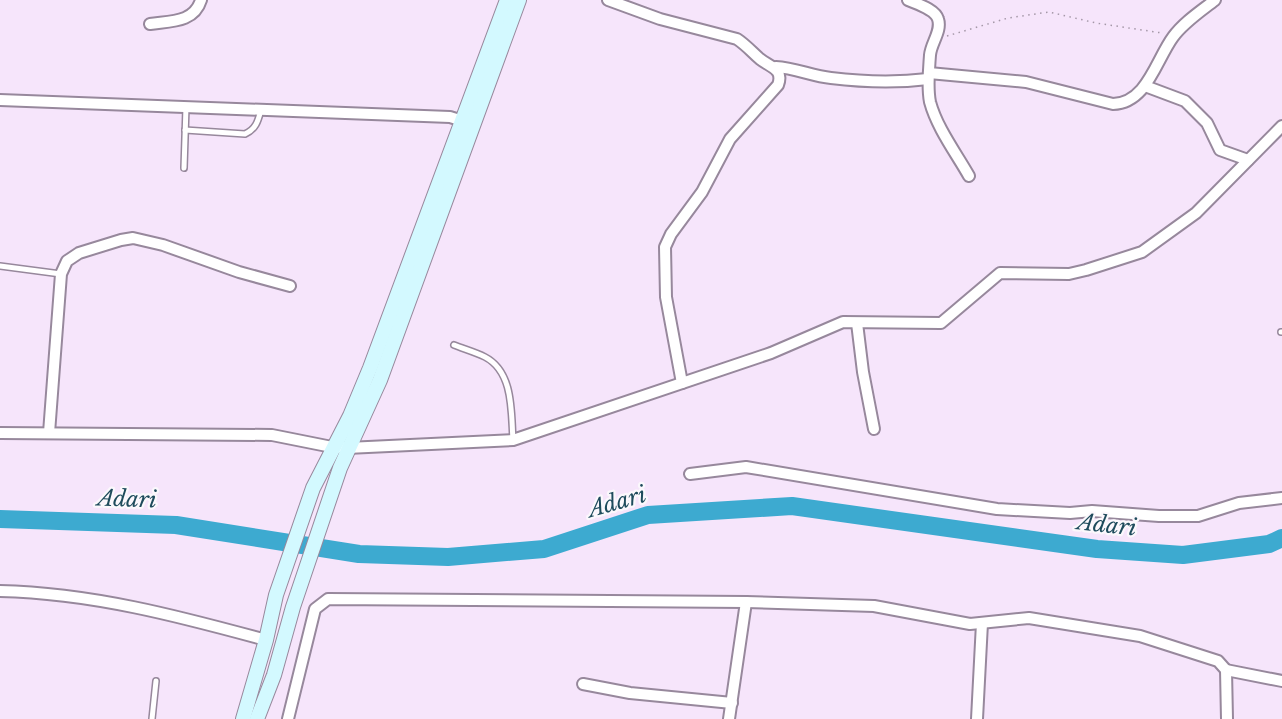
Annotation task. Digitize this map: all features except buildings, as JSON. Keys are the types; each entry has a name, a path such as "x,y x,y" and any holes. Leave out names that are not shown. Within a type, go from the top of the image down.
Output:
{"main road":[{"path":"243,719 266,640 276,595 313,488 332,447 350,416 370,368 507,0"},
{"path":"257,719 274,675 293,607 347,448 380,380 519,0"}],"street":[{"path":"150,24 179,20 193,14 198,9 201,0"},
{"path":"608,0 660,19 737,39 776,68 780,75 778,85 730,139 702,192 670,234 665,247 666,297 682,383"},
{"path":"908,0 936,14 939,24 930,51 929,94 933,111 969,176"},
{"path":"776,68 793,68 828,78 894,83 929,76 1026,82 1113,104 1122,104 1145,86 1174,36 1215,0"},
{"path":"1145,86 1185,101 1207,123 1220,150 1248,160"},
{"path":"0,100 450,117 463,121"},
{"path":"0,433 272,435 347,448 513,440 771,353 843,322 941,322 1000,273 1069,274 1142,252 1196,213 1282,126"},
{"path":"49,433 61,274 67,261 79,254 133,238 194,255 239,272 290,285"},
{"path":"857,322 863,372 874,429"},
{"path":"690,474 746,467 998,509 1070,513 1100,511 1159,516 1198,516 1239,503 1282,498"},
{"path":"0,591 74,596 156,611 266,640"},
{"path":"288,719 315,609 328,599 746,602 874,606 970,624 1029,618 1140,636 1218,661 1226,670 1282,681"},
{"path":"729,719 746,602"},
{"path":"976,719 982,623"},
{"path":"1226,670 1227,719"},
{"path":"583,684 630,693 732,703"}],"lane":[{"path":"184,168 186,107"},
{"path":"185,130 245,134 252,131 261,110"},
{"path":"0,266 61,274"},
{"path":"453,345 487,358 500,371 508,386 513,440"},
{"path":"152,719 156,681"}],"path":[{"path":"934,40 1008,18 1049,12 1096,23 1174,36"}],"waterway":[{"name":"Adari","path":"0,519 176,525 359,554 448,557 544,549 648,515 792,506 1097,549 1183,555 1269,544 1282,538"}]}
